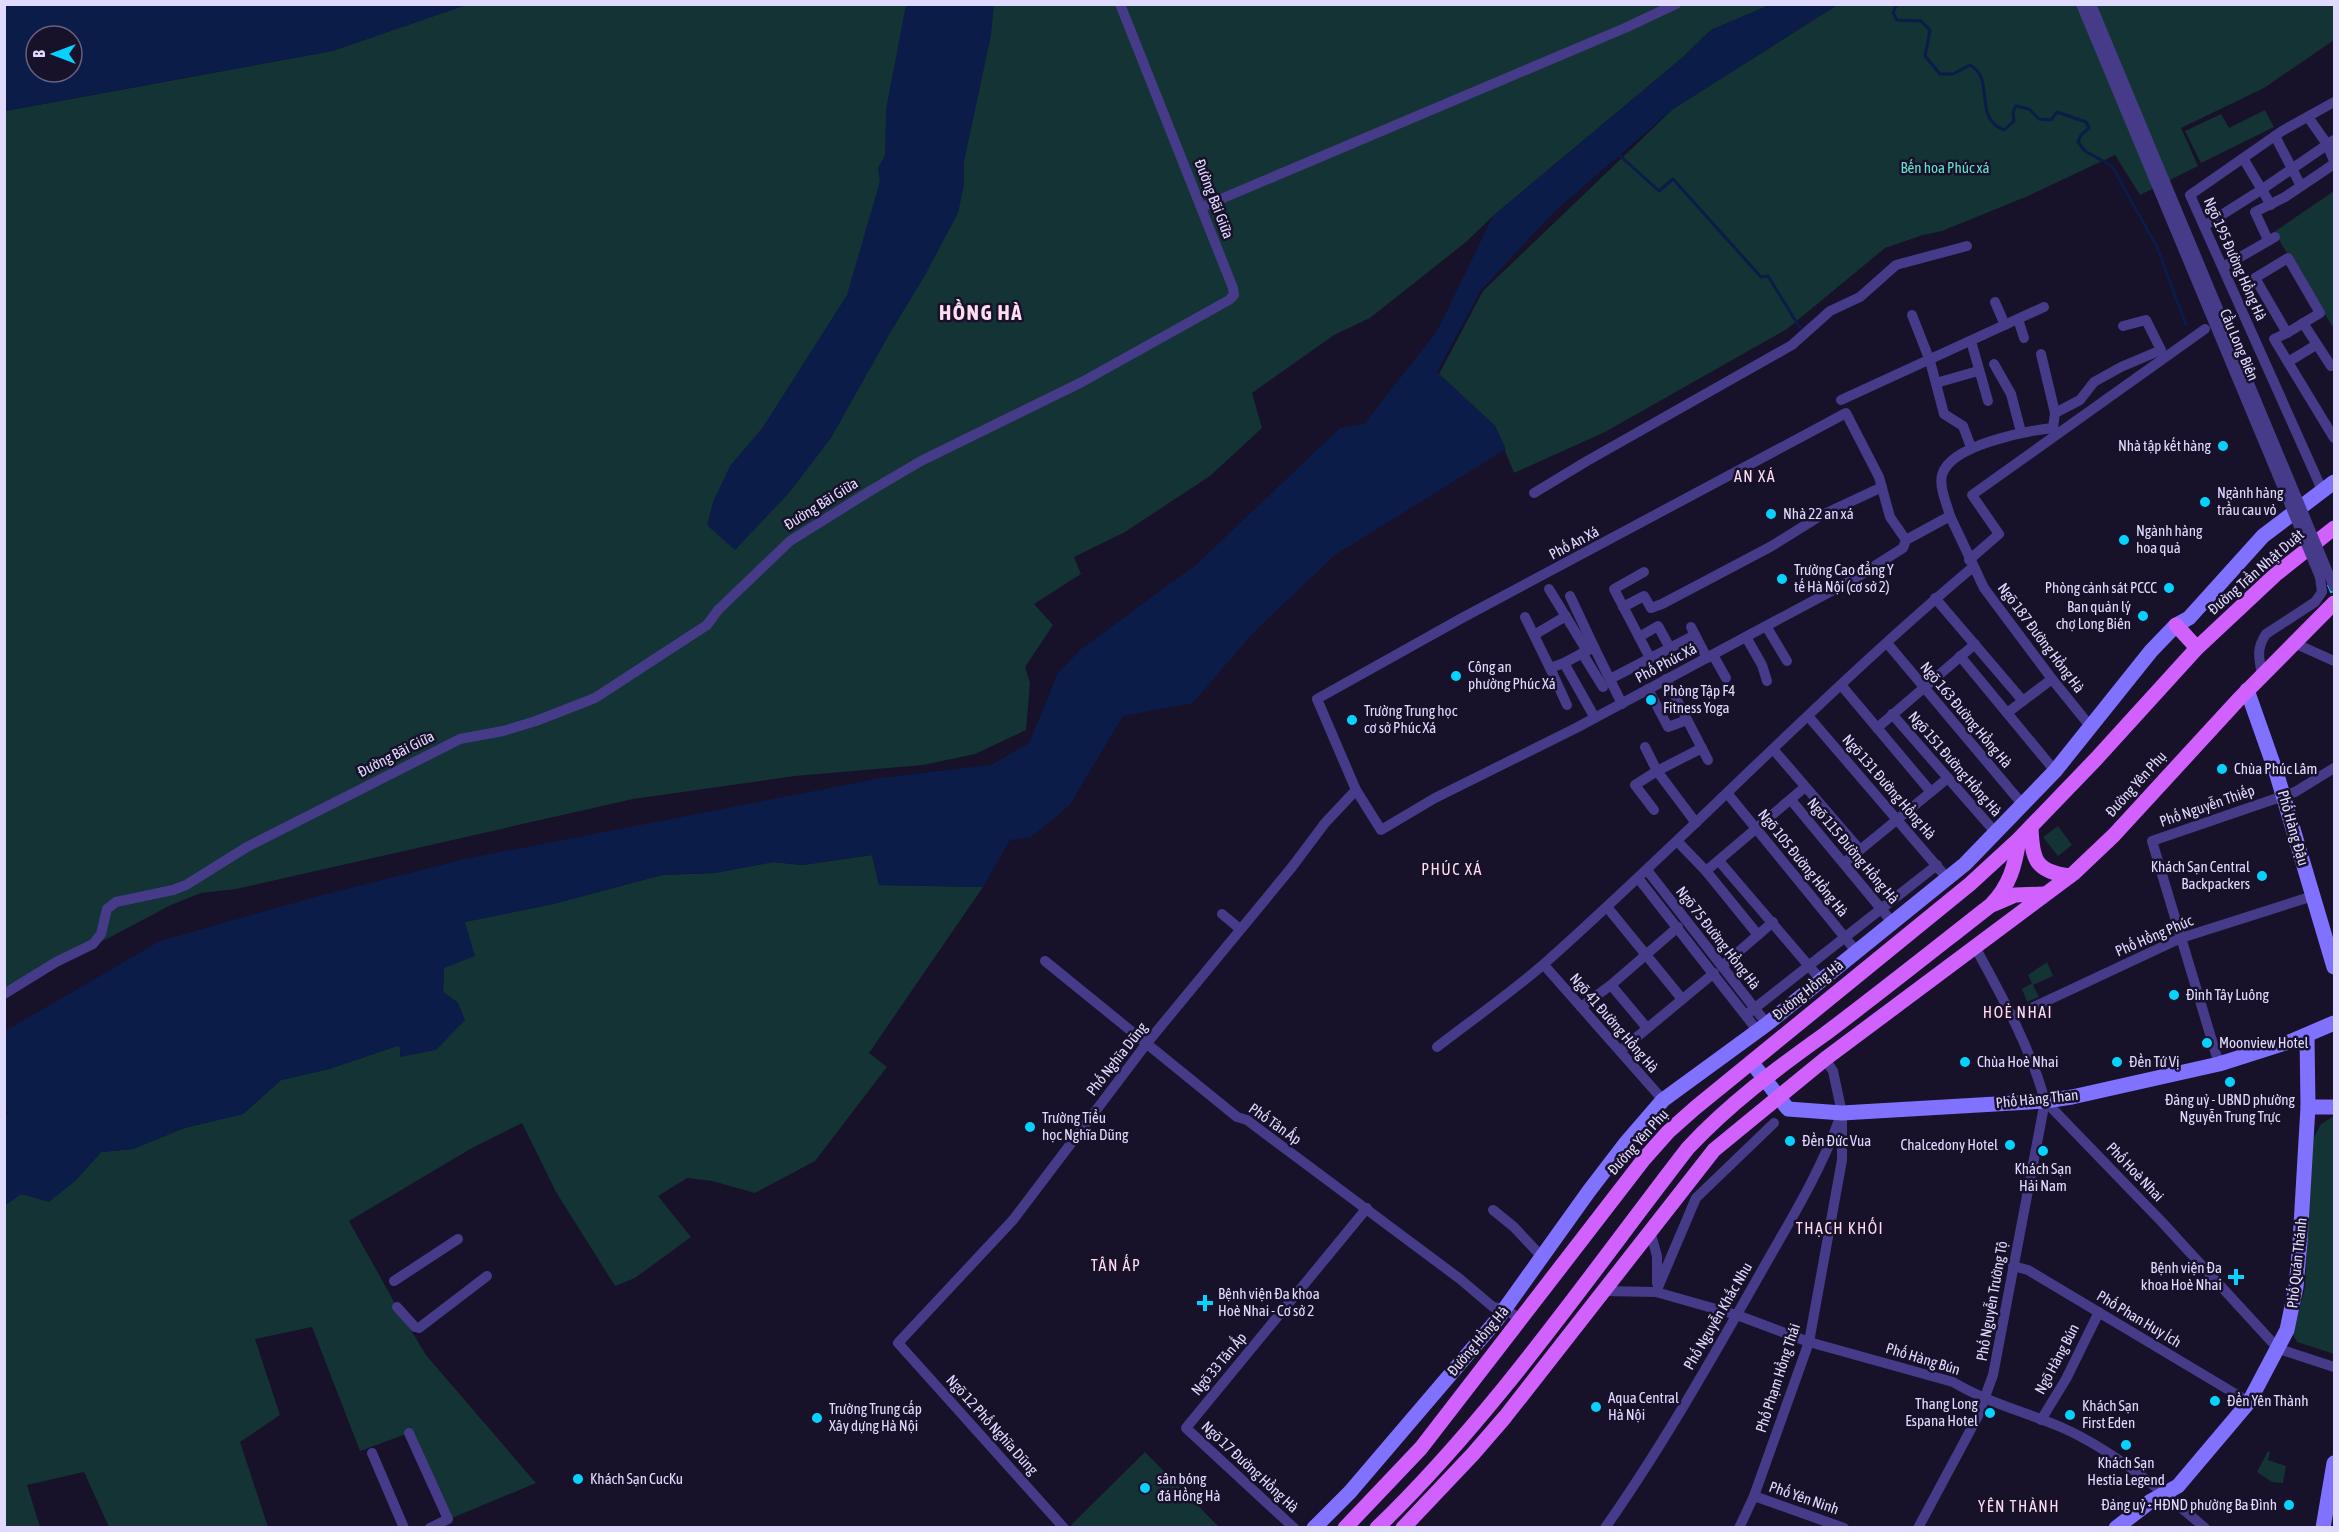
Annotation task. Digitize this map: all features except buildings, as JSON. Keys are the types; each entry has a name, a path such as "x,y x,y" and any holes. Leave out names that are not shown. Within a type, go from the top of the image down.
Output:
{"main road":[{"name":"Đường Trần Nhật Duật","path":"2199,646 2275,575 2334,528"},
{"path":"2247,690 2334,603"},
{"path":"2176,625 2199,646"},
{"name":"Đường Yên Phụ","path":"1345,1527 1414,1456 1644,1159 1668,1132 1970,884 2031,827 2199,646"},
{"name":"Đường Yên Phụ","path":"1403,1527 1463,1465 1505,1417 1714,1150 1777,1096 1825,1059 1974,945 2070,876 2114,835 2247,690"},
{"path":"2031,827 2033,854 2040,866 2051,873 2070,876"},
{"path":"1377,1527 1443,1461 1480,1417 1707,1126 1763,1078 1991,905 2002,894 2012,874 2019,839"},
{"path":"1991,905 2015,895 2044,894"}],"street":[{"name":"Đường Bãi Giữa","path":"4,994 56,962 93,944 101,934 104,914 110,905 186,885 247,847 460,739 503,731 536,721 595,698 706,625 718,610 790,541 921,461 1082,382 1229,300 1234,295 1233,288 1120,4"},
{"path":"1202,207 1625,28 1676,4"},
{"name":"Cầu Long Biên","path":"2081,4 2320,577 2322,592 2315,602 2266,634 2262,640 2258,651 2262,675"},
{"name":"Cầu Long Biên","path":"2091,4 2334,587"},
{"name":"Ngõ 195 Đường Hồng Hà","path":"2329,487 2190,195 2275,136 2334,104"},
{"path":"2223,267 2272,238 2255,212 2271,205 2334,163 2331,142 2308,117"},
{"path":"2275,136 2301,186"},
{"path":"2204,226 2331,142"},
{"path":"2243,158 2271,205"},
{"path":"1534,493 1792,345 1830,311 1860,297 1896,265 1967,246"},
{"path":"2287,333 2255,278 2288,258 2320,314 2287,333 2274,339 2334,438"},
{"path":"1995,302 2005,325"},
{"path":"1841,400 2044,307"},
{"path":"1911,315 1930,361 1944,414 1964,426 1971,447"},
{"path":"2018,319 2024,338"},
{"path":"2055,414 2080,400 2094,382 2121,366 2161,350 2146,320 2124,326"},
{"path":"2303,323 2331,366"},
{"path":"1437,1047 1544,965 1971,563 1999,534 1972,495 2205,329"},
{"path":"1971,341 1988,401"},
{"path":"2288,362 2316,345"},
{"path":"1971,563 1950,516 1942,486 1942,474 1954,459 1971,447 1994,442 2021,432 2053,428 2055,414 2041,354"},
{"path":"1994,364 2011,394 2021,432"},
{"path":"1936,383 1978,371"},
{"name":"Phố An Xá","path":"1356,790 1317,699 1462,618 1846,414 1882,487"},
{"path":"1623,607 1644,597 1651,608 1662,604 1770,547 1820,516 1882,487 1890,517 1906,540"},
{"name":"Đường Hồng Hà","path":"1314,1527 1350,1492 1498,1312 1542,1257 1625,1144 1663,1100 1762,1027 1965,864 2023,805 2049,765 2090,726 2151,651 2176,625 2189,618 2263,537 2286,517 2329,487"},
{"name":"Phố Phúc Xá","path":"1356,790 1381,830 1435,798 1622,704 1854,579 1903,548 1906,540 1950,516"},
{"name":"Ngõ 187 Đường Hồng Hà","path":"1971,563 1984,588 2090,726"},
{"path":"1644,572 1614,589 1650,658"},
{"path":"1550,589 1606,683 1622,704"},
{"path":"1570,596 1588,650"},
{"path":"1935,598 2023,701"},
{"path":"1534,635 1566,616"},
{"path":"1525,618 1567,705"},
{"path":"1639,637 1658,626 1670,648"},
{"path":"1766,626 1787,661"},
{"path":"1606,683 1670,648 1693,631 1726,678"},
{"path":"1746,637 1762,665 1767,681"},
{"name":"Ngõ 163 Đường Hồng Hà","path":"1887,643 2023,805"},
{"path":"2294,643 2334,661"},
{"path":"1877,728 1975,644"},
{"path":"1550,668 1588,650"},
{"path":"1960,656 2049,765"},
{"path":"1564,663 1595,718"},
{"path":"1666,679 1708,760"},
{"path":"2007,713 2052,679"},
{"path":"1841,686 1931,792"},
{"path":"1648,688 1668,728 1688,720"},
{"name":"Phố Hàng Đậu","path":"2247,690 2284,796 2334,967"},
{"name":"Ngõ 151 Đường Hồng Hà","path":"1892,714 1996,833"},
{"name":"Ngõ 131 Đường Hồng Hà","path":"1808,716 1947,878"},
{"path":"1645,747 1657,771 1696,823"},
{"path":"1654,810 1635,785 1702,748"},
{"name":"Ngõ 115 Đường Hồng Hà","path":"1773,749 1860,850"},
{"name":"Phố Nguyễn Thiếp","path":"2181,938 2152,841 2295,792 2334,768"},
{"path":"1844,863 1948,778"},
{"path":"1706,871 1805,787"},
{"name":"Phố Nghĩa Dũng","path":"898,1343 1013,1220 1147,1043 1292,867 1325,823 1356,790"},
{"name":"Ngõ 105 Đường Hồng Hà","path":"1727,793 1856,951"},
{"name":"Ngõ 115 Đường Hồng Hà","path":"1791,800 1892,921"},
{"path":"1677,841 1706,871 1758,935"},
{"path":"1719,861 1821,980"},
{"name":"Đường Hồng Hà","path":"1750,1012 1937,865"},
{"name":"Ngõ 75 Đường Hồng Hà","path":"1647,870 1718,970 1762,1027"},
{"name":"Ngõ 75 Đường Hồng Hà","path":"1638,878 1678,927 1718,970"},
{"name":"Phố Hồng Phúc","path":"2012,1017 2181,938 2313,896"},
{"path":"1607,907 1682,999"},
{"path":"1222,914 1240,929"},
{"path":"1620,1051 1773,922"},
{"path":"1581,1007 1611,985 1678,927"},
{"path":"2181,938 2219,1064"},
{"name":"Phố Hoè Nhai","path":"1974,945 2012,1017 2045,1101 2162,1221 2279,1349 2334,1367"},
{"name":"Phố Tân Ấp","path":"1045,961 1237,1117 1247,1120 1461,1279 1498,1312 1510,1333"},
{"name":"Ngõ 41 Đường Hồng Hà","path":"1544,965 1663,1100"},
{"path":"1611,985 1647,1028"},
{"name":"Phố Hàng Than","path":"1752,1063 1788,1109 1842,1113 2045,1101 2219,1064 2307,1036 2334,1023"},
{"name":"Phố Quán Thánh","path":"2115,1527 2151,1501 2178,1486 2248,1402 2279,1349 2287,1330 2296,1287 2308,1107 2307,1036"},
{"name":"Phố Phạm Hồng Thái","path":"1739,1527 1754,1496 1809,1342 1842,1160 1842,1113 1833,1071 1825,1059"},
{"name":"Phố Nguyễn Trường Tộ","path":"1918,1527 1943,1483 1994,1375 2045,1101"},
{"path":"2308,1107 2334,1107"},
{"name":"Phố Nguyễn Khắc Nhu","path":"1605,1527 1641,1474 1737,1315 1826,1157 1842,1113"},
{"path":"1656,1292 1696,1198 1774,1123"},
{"path":"1826,1157 1835,1154 1842,1160"},
{"name":"Ngõ 33 Tân Ấp","path":"1186,1428 1367,1208"},
{"path":"1493,1210 1514,1227 1542,1257"},
{"path":"1650,1231 1658,1264 1656,1292"},
{"path":"394,1281 458,1239"},
{"name":"Phố Phan Huy Ích","path":"2013,1266 2028,1270 2248,1402"},
{"path":"396,1307 419,1328 487,1276"},
{"name":"Phố Hàng Bún","path":"1603,1291 1656,1292 1737,1315 1809,1342 1953,1382 1985,1398 2064,1429 2102,1449 2165,1494 2205,1527"},
{"name":"Phố Tân Ấp","path":"1498,1312 1520,1319"},
{"name":"Ngõ Hàng Bún","path":"2041,1420 2066,1379 2098,1312"},
{"name":"Ngõ 12 Phố Nghĩa Dũng","path":"898,1343 1064,1527"},
{"name":"Ngõ 17 Đường Hồng Hà","path":"1186,1428 1294,1527"},
{"path":"409,1433 448,1519 430,1527"},
{"path":"372,1453 404,1527"},
{"path":"2323,1527 2334,1463"},
{"name":"Phố Yên Ninh","path":"1754,1496 1840,1527"}],"green space":[{"path":"466,5 1770,5 1711,30 1682,58 1493,216 1466,242 1370,318 1334,335 1252,393 1262,428 1210,476 1125,532 1074,557 1081,574 1034,604 1053,625 1025,667 1030,683 1026,730 975,754 923,765 795,776 633,799 236,889 201,893 171,905 97,944 5,997 5,111 332,51"},
{"name":"Bến hoa Phúc xá","path":"1837,5 2334,5 2334,40 2264,88 2181,128 2198,166 2140,195 2115,155 2028,196 1942,231 1885,248 1787,329 1605,432 1514,473 1495,426 1439,374 1483,291 1673,109"},
{"path":"2265,110 2274,127 2201,163 2185,131 2221,114 2229,128"},
{"path":"2334,191 2334,329 2274,232"},
{"path":"2058,826 2072,845 2058,856 2043,837"},
{"path":"872,855 879,885 983,887 869,1053 887,1067 815,1161 755,1193 712,1181 687,1178 658,1196 691,1237 635,1278 615,1286 556,1192 522,1123 472,1148 349,1221 426,1355 536,1483 452,1518 409,1433 360,1451 312,1327 255,1339 280,1415 240,1442 268,1527 109,1527 84,1472 27,1485 40,1527 5,1528 4,1206 21,1194 75,1181 101,1152 133,1149 184,1128 243,1114 281,1080 329,1069 400,1045 400,1057 458,1003 443,992 444,968 464,922 553,904 662,875 714,873 773,862 802,865"},
{"path":"2047,962 2053,976 2033,985 2039,997 2027,1002 2022,989 2032,983 2028,975"},
{"path":"2334,1116 2334,1354 2297,1342 2293,1335 2305,1287 2312,1141 2321,1124"},
{"path":"2268,1451 2270,1452 2268,1460 2286,1466 2283,1483 2272,1482 2257,1472"},
{"name":"sân bóng đá Hồng Hà","path":"1145,1452 1219,1527 1074,1527 1071,1525"}],"water":[{"path":"5,4 466,4 332,51 5,111"},
{"path":"906,5 994,5 991,35 964,162 964,185 958,213 924,277 831,438 788,494 735,550 707,525 713,502 730,466 763,427 847,295 880,181 878,168 885,155 886,109"},
{"path":"1770,5 1837,5 1673,109 1554,212 1481,290 1437,372 1495,426 1506,449 1335,555 1254,632 1193,703 1123,716 1069,806 1031,837 1010,840 983,887 879,885 872,855 802,865 773,862 714,873 662,875 553,904 465,922 475,956 444,968 443,992 458,1003 465,1020 436,1050 401,1057 399,1045 329,1069 281,1080 243,1114 184,1128 133,1149 101,1152 75,1181 49,1202 21,1194 5,1205 4,1115 9,1113 5,1110 5,1031 160,941 315,897 465,859 881,778 991,765 1029,743 1058,673 1081,649 1197,564 1340,428 1364,424 1437,331 1493,216 1682,58 1711,30"}],"waterway":[{"path":"1897,4 1893,13 1897,20 1921,21 1930,30 1925,56 1940,74 1953,74 1970,65 1978,71 1982,79 1986,108 1994,124 2004,130 2014,121 2013,112 2016,106 2029,109 2039,119 2051,120 2057,112 2086,122 2089,128 2081,135 2078,142 2085,151 2112,166 2157,247 2186,325"},
{"path":"1617,153 1659,191 1673,179 1761,277 1768,276 1800,328"}],"railway":[{"path":"2086,4 2334,598"}],"place":[{"name":"Nhà tập kết hàng","path":"2223,446"},
{"name":"Ngành hàng trầu cau vỏ","path":"2205,502"},
{"name":"Nhà 22 an xá","path":"1771,514"},
{"name":"Ngành hàng hoa quả","path":"2124,540"},
{"name":"Trường Cao đẳng Y tế Hà Nội (cơ sở 2)","path":"1782,579"},
{"name":"Phòng cảnh sát PCCC","path":"2169,588"},
{"name":"Ban quản lý chợ Long Biên","path":"2143,616"},
{"name":"Công an phường Phúc Xá","path":"1456,676"},
{"name":"Phòng Tập F4 Fitness Yoga","path":"1651,700"},
{"name":"Trường Trung học cơ sở Phúc Xá","path":"1352,720"},
{"name":"Chùa Phúc Lâm","path":"2222,769"},
{"name":"Khách Sạn Central Backpackers","path":"2262,876"},
{"name":"Đình Tây Luông","path":"2174,995"},
{"name":"Moonview Hotel","path":"2207,1043"},
{"name":"Chùa Hoè Nhai","path":"1965,1062"},
{"name":"Đền Tứ Vị","path":"2117,1062"},
{"name":"Đảng uỷ - UBND phường Nguyễn Trung Trực","path":"2230,1082"},
{"name":"Trường Tiểu học Nghĩa Dũng","path":"1030,1127"},
{"name":"Đền Đức Vua","path":"1790,1141"},
{"name":"Chalcedony Hotel","path":"2010,1145"},
{"name":"Khách Sạn Hải Nam","path":"2043,1151"},
{"name":"Bệnh viện Đa khoa Hoè Nhai","path":"2236,1277"},
{"name":"Bệnh viện Đa khoa Hoè Nhai - Cơ sở 2","path":"1205,1303"},
{"name":"Đền Yên Thành","path":"2215,1401"},
{"name":"Aqua Central Hà Nội","path":"1596,1407"},
{"name":"Thang Long Espana Hotel","path":"1990,1413"},
{"name":"Khách Sạn First Eden","path":"2070,1415"},
{"name":"Trường Trung cấp Xây dựng Hà Nội","path":"817,1418"},
{"name":"Khách Sạn Hestia Legend","path":"2126,1445"},
{"name":"Khách Sạn CucKu","path":"578,1479"},
{"name":"sân bóng đá Hồng Hà","path":"1145,1488"},
{"name":"Đảng uỷ - HĐND phường Ba Đình","path":"2289,1505"}],"district":[{"name":"HỒNG HÀ","path":"981,313"},
{"name":"AN XÁ","path":"1755,476"},
{"name":"PHÚC XÁ","path":"1452,869"},
{"name":"HOÈ NHAI","path":"2018,1012"},
{"name":"THẠCH KHỐI","path":"1840,1228"},
{"name":"TÂN ẤP","path":"1116,1265"},
{"name":"YÊN THÀNH","path":"2019,1506"}]}
